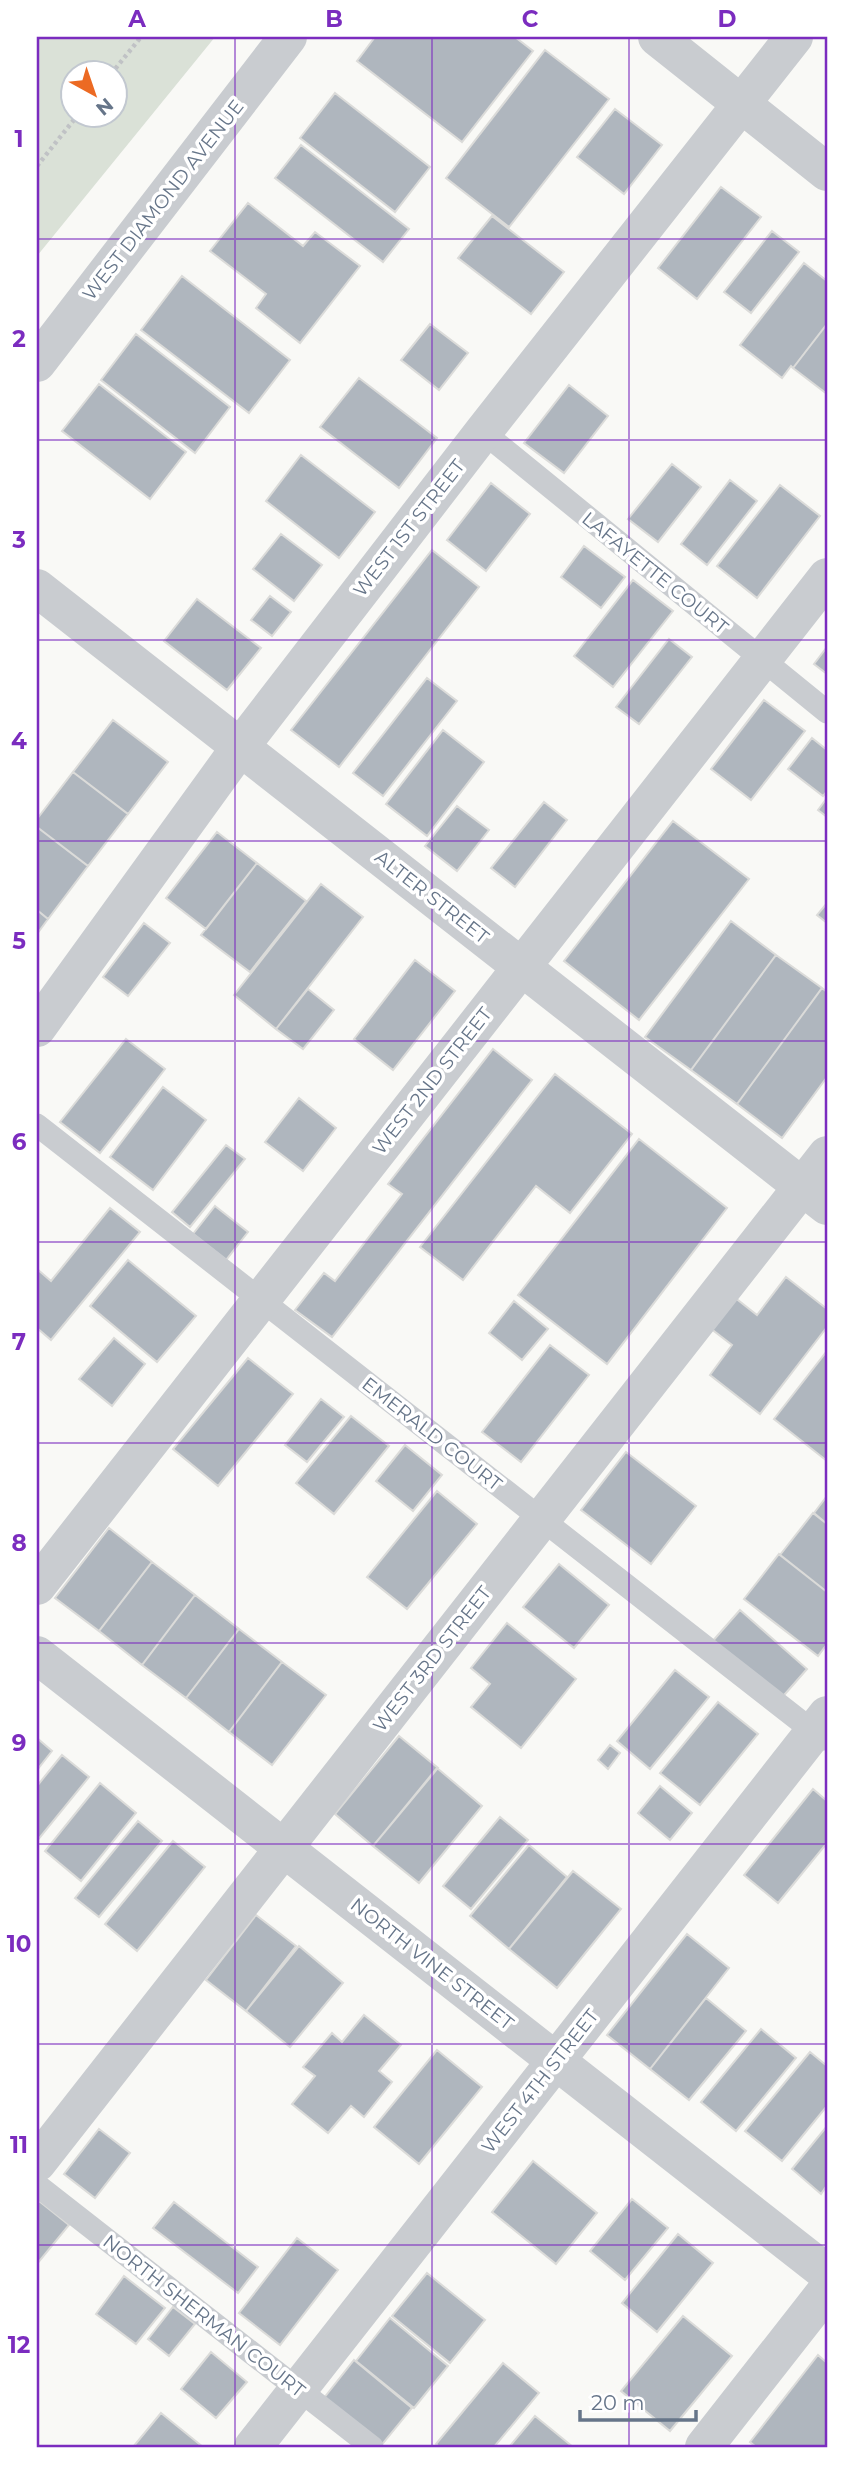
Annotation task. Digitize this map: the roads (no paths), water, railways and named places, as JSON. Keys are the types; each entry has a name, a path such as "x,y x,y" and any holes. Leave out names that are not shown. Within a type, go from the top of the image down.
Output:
{"street":[{"name":"WEST DIAMOND AVENUE","path":"37,363 288,37"},
{"path":"657,37 827,172"},
{"name":"WEST 1ST STREET","path":"37,1028 242,746 483,432 794,37"},
{"name":"WEST 2ND STREET","path":"37,1586 827,577"},
{"name":"ALTER STREET","path":"37,588 815,1197"},
{"name":"WEST 3RD STREET","path":"37,2163 542,1519 815,1197 827,1155"},
{"name":"NORTH VINE STREET","path":"37,1655 827,2273"},
{"name":"WEST 4TH STREET","path":"253,2447 556,2061 823,1730"},
{"path":"704,2447 827,2290"}],"lane":[{"name":"LAFAYETTE COURT","path":"483,432 827,712"},
{"name":"EMERALD COURT","path":"37,1125 542,1519 823,1730"},
{"name":"NORTH SHERMAN COURT","path":"37,2185 372,2447"}]}
